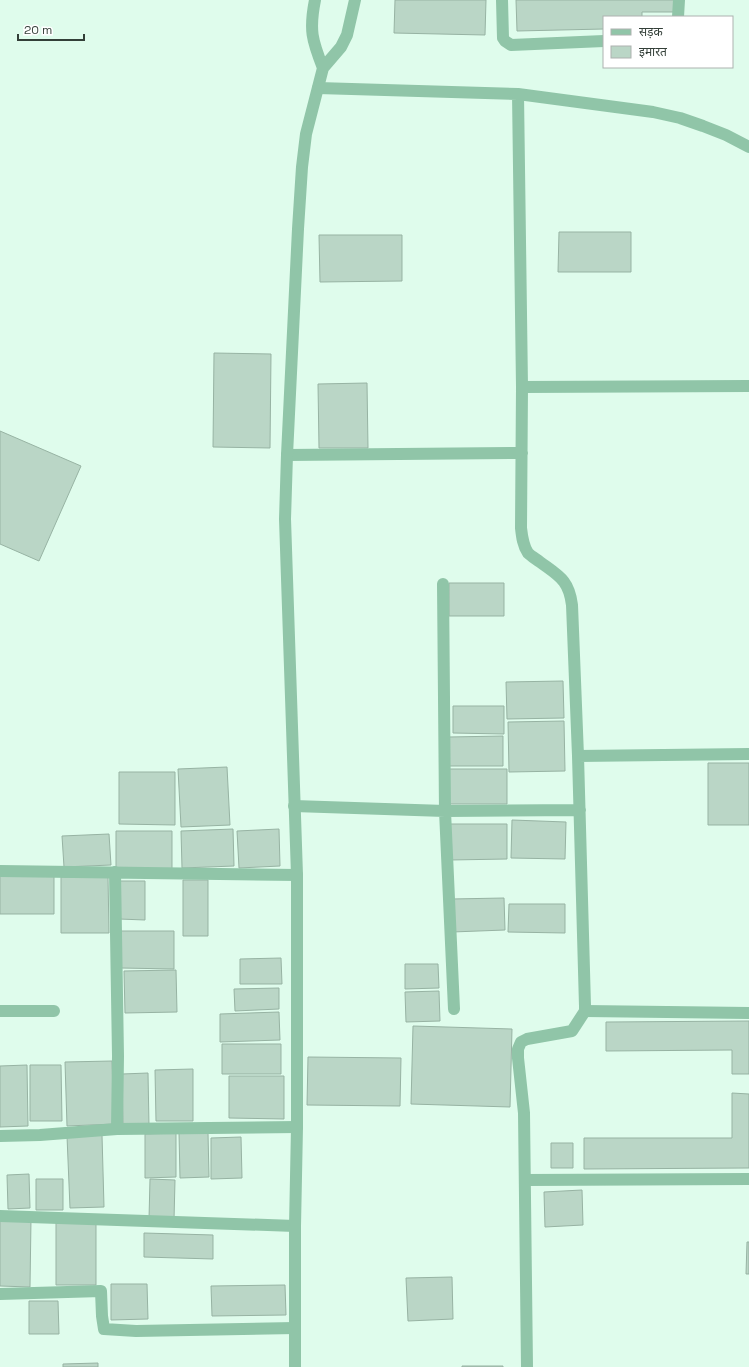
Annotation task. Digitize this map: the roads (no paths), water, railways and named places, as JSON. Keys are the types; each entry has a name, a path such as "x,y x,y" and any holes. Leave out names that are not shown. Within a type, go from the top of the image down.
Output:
{"street":[{"path":"315,0 311,30 314,44 323,68"},
{"path":"295,1367 297,875 285,519 287,455 302,167 306,134 323,68 331,56 341,47 347,35 355,0"},
{"path":"502,0 503,38 511,45 603,41"},
{"path":"678,16 679,0"},
{"path":"318,88 518,94 653,112 680,118 726,135 749,147"},
{"path":"518,94 522,387 521,528 528,554 558,576 567,585 570,594 580,810 585,1006 584,1012 572,1031 527,1039 521,1042 518,1049 524,1113 527,1367"},
{"path":"522,387 749,386"},
{"path":"287,455 522,453"},
{"path":"443,584 445,811 454,1009"},
{"path":"578,756 749,754"},
{"path":"294,806 445,811 580,810"},
{"path":"0,871 297,875"},
{"path":"115,872 118,1056 117,1129"},
{"path":"0,1011 54,1011"},
{"path":"584,1012 749,1013"},
{"path":"0,1136 40,1135 117,1129 297,1127"},
{"path":"525,1180 749,1179"},
{"path":"0,1216 295,1226"},
{"path":"0,1294 100,1291 104,1329 136,1331 295,1328"}]}
